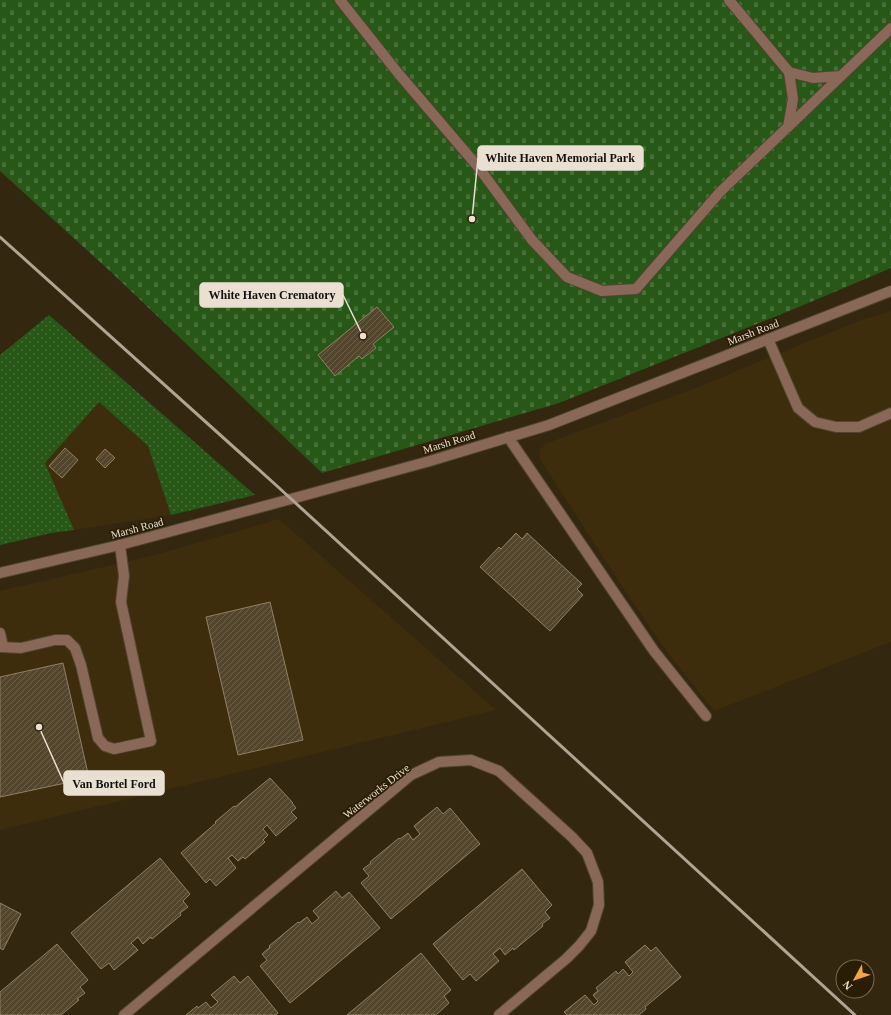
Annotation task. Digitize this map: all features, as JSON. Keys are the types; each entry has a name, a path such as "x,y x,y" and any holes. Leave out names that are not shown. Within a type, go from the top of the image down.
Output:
{"street":[{"path":"340,0 398,73 479,168 532,240 567,277 602,291 636,289 720,192 891,28"},
{"path":"729,0 788,72 793,99 788,127"},
{"path":"788,72 812,78 841,76"},
{"name":"Marsh Road","path":"0,573 120,545 430,461 508,437 549,424 891,291"},
{"path":"768,339 798,408 815,422 836,427 859,427 891,413"},
{"path":"508,437 654,651 706,716"},
{"path":"0,633 1,646 21,648 55,640 67,640 75,648 81,665 98,738 105,746 114,749 151,741 121,602 124,576 120,545"},
{"name":"Waterworks Drive","path":"124,1015 411,775 439,762 471,760 499,771 572,837 587,853 598,882 599,905 591,931 566,959 500,1015"}],"shaded area":[{"path":"891,311 891,642 714,711 668,653 621,585 540,459 540,450 545,444 693,389 861,320"},
{"path":"99,402 148,446 171,515 74,530 45,463"},
{"path":"279,519 496,710 0,830 0,591 151,556"}],"green space":[{"path":"0,0 891,0 891,268 794,309 559,403 322,473 111,272 0,171"},
{"path":"49,315 255,495 171,515 148,446 99,402 45,463 74,530 51,533 0,545 0,355"}],"building":[{"path":"377,307 394,327 373,344 376,348 362,359 359,356 335,376 318,355"},
{"path":"65,448 78,460 62,478 49,466"},
{"path":"105,449 115,458 105,468 96,459"},
{"path":"516,533 522,539 527,533 582,584 577,589 583,595 550,631 480,567 499,547 501,549"},
{"path":"270,602 303,740 238,755 206,617"},
{"path":"63,663 89,778 0,797 0,677"},
{"path":"270,778 293,803 296,808 291,812 297,818 276,836 267,825 263,829 268,835 263,840 265,842 245,859 243,857 238,861 232,855 228,858 236,868 216,886 210,879 206,883 181,853 216,823 215,822"},
{"path":"437,807 443,814 450,808 480,844 391,919 361,883 369,876 363,869 399,838 400,839 408,833 413,840 420,834 414,826"},
{"path":"160,858 190,894 183,901 188,907 180,913 181,915 152,939 151,937 143,944 138,937 131,943 138,950 114,970 109,963 101,969 71,933"},
{"path":"522,869 552,905 545,912 550,918 542,924 543,926 514,950 513,948 505,955 500,948 493,954 499,961 476,981 470,974 463,980 433,944"},
{"path":"336,891 342,898 349,892 380,928 290,1003 260,966 267,960 262,954 270,947 269,946 298,922 299,923 307,917 312,924 319,918 313,911"},
{"path":"0,903 21,914 3,950 0,948"},
{"path":"57,944 88,980 80,987 85,993 61,1015 0,1015 0,992"},
{"path":"645,945 651,951 656,947 681,977 645,1007 646,1009 639,1015 567,1015 564,1012 585,995 594,1005 598,1001 593,995 598,991 596,988 616,971 618,974 623,969 629,976 633,972 625,962"},
{"path":"421,953 451,990 444,996 449,1003 436,1015 347,1015"},
{"path":"234,976 240,983 248,976 278,1013 275,1015 186,1015 197,1006 198,1008 206,1002 211,1008 218,1002 211,995"}],"railway":[{"path":"0,237 277,486 855,1015"}],"place":[{"name":"White Haven Memorial Park","path":"472,219"},
{"name":"White Haven Crematory","path":"363,336"},
{"name":"Van Bortel Ford","path":"39,727"}]}
